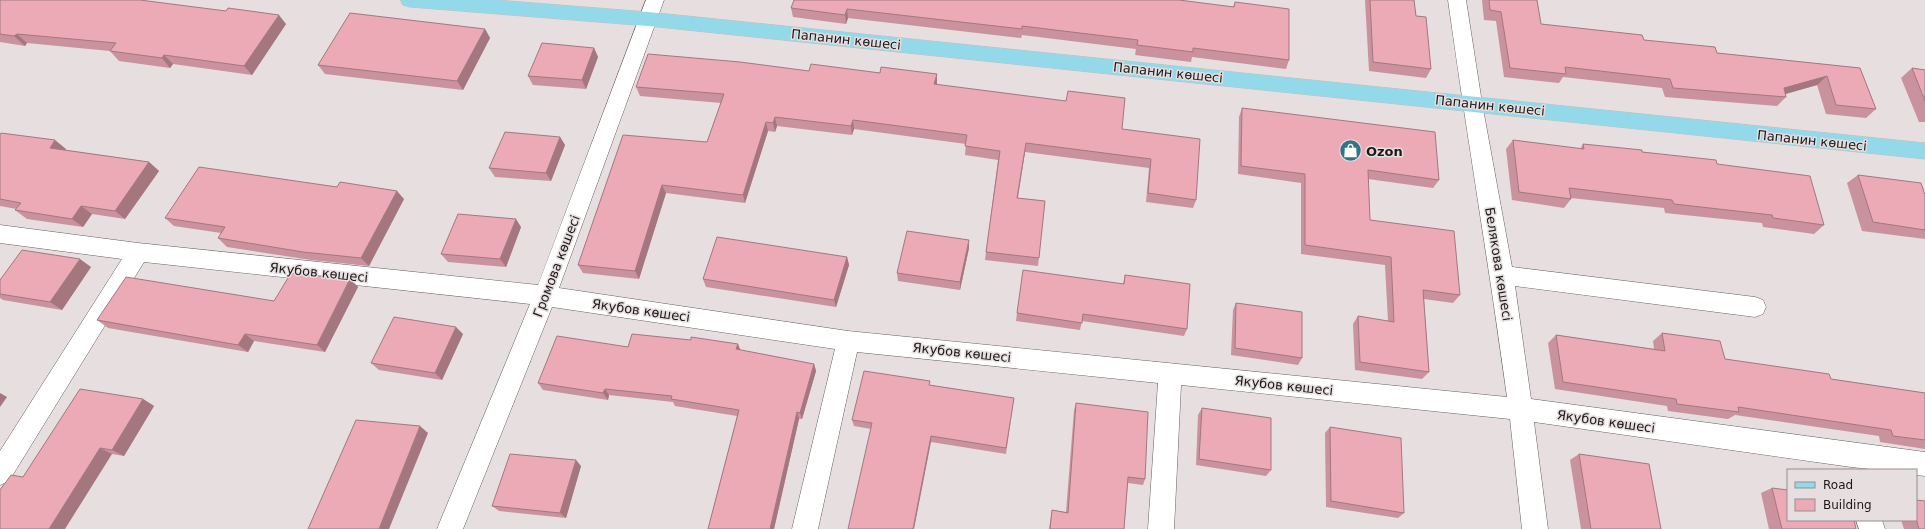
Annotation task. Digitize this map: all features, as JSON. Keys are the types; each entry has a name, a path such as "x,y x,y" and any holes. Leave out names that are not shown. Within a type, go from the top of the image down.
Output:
{"main road":[{"name":"Папанин көшесі","path":"410,0 651,10 1472,104 1925,152"}],"street":[{"name":"Белякова көшесі","path":"1457,0 1472,104 1502,275 1521,409 1535,529"},
{"name":"Громова көшесі","path":"450,529 545,296 651,10"},
{"name":"Якубов көшесі","path":"0,234 138,252 545,296 848,341 1521,409 1853,463 1925,464"},
{"path":"0,473 138,252"},
{"path":"1502,275 1755,307"},
{"path":"805,529 848,341"},
{"path":"1161,529 1170,374"}],"building":[{"path":"0,0 140,0 226,11 228,8 279,15 244,66 164,55 162,58 110,51 116,43 17,34 14,36 0,34"},
{"path":"794,0 1179,0 1234,7 1235,2 1289,9 1289,60 1193,48 1193,52 1137,45 1138,40 1022,26 1022,29 847,9 845,15 791,8"},
{"path":"1370,0 1414,0 1416,16 1426,17 1431,69 1373,62"},
{"path":"1489,0 1537,0 1541,24 1642,35 1644,40 1715,47 1717,53 1860,68 1876,109 1836,105 1827,76 1784,88 1786,97 1673,88 1670,79 1565,67 1566,74 1510,68 1501,12 1490,10"},
{"path":"350,13 485,29 457,81 318,65"},
{"path":"542,43 594,48 582,80 528,76"},
{"path":"648,54 740,62 809,71 811,64 880,73 881,67 937,74 934,84 1066,101 1068,91 1125,98 1122,129 1200,139 1196,200 1148,193 1151,159 1026,143 1017,198 1045,201 1039,258 986,252 1000,151 965,146 967,135 853,120 851,126 775,117 773,123 766,122 743,195 662,185 635,271 578,265 623,135 707,142 724,94 636,87"},
{"path":"1912,68 1925,70 1925,101"},
{"path":"1242,108 1435,132 1439,180 1368,170 1370,220 1454,231 1460,295 1423,290 1429,372 1360,362 1358,316 1394,322 1391,257 1305,245 1305,174 1241,166"},
{"path":"505,132 560,137 546,173 489,168"},
{"path":"1,133 55,140 50,148 149,162 115,211 81,206 72,219 15,210 21,203 0,199"},
{"path":"1513,140 1584,149 1583,144 1642,150 1642,152 1716,160 1717,164 1810,176 1824,225 1773,218 1772,215 1674,204 1672,200 1569,188 1571,199 1519,192"},
{"path":"199,167 337,187 340,182 397,191 361,258 303,252 218,238 225,227 165,218"},
{"path":"1858,175 1921,183 1925,195 1925,230 1873,222"},
{"path":"458,214 516,219 500,259 441,254"},
{"path":"907,231 969,240 960,282 897,273"},
{"path":"717,237 847,257 834,300 703,279"},
{"path":"22,250 80,259 50,302 0,294 0,280"},
{"path":"1023,270 1124,284 1125,275 1190,284 1187,329 1083,314 1082,323 1017,313"},
{"path":"291,273 350,279 317,345 245,334 238,345 97,320 126,277 274,301"},
{"path":"1236,303 1302,312 1302,358 1235,348"},
{"path":"394,317 456,327 435,373 371,363"},
{"path":"1662,333 1720,341 1725,359 1829,374 1831,379 1925,393 1925,440 1893,436 1891,430 1738,407 1739,412 1677,404 1676,399 1563,382 1556,335 1665,351"},
{"path":"632,334 691,340 691,337 738,344 736,349 814,364 800,413 797,412 770,529 708,529 739,410 671,399 672,396 605,389 603,393 538,383 557,336 628,347"},
{"path":"864,371 930,381 929,385 1014,398 1006,448 931,436 913,529 848,529 872,423 852,420"},
{"path":"80,389 143,399 112,450 100,448 49,529 0,529 0,490 11,475 23,477"},
{"path":"1076,403 1148,412 1145,479 1128,477 1124,529 1050,529 1052,510 1068,513"},
{"path":"1202,408 1271,418 1271,470 1199,459"},
{"path":"356,420 420,426 379,529 308,529"},
{"path":"1330,427 1401,438 1404,513 1331,501"},
{"path":"510,454 576,460 560,513 492,506"},
{"path":"1579,454 1649,464 1661,529 1591,529"},
{"path":"1772,488 1787,490 1787,521 1854,521 1856,529 1782,529"},
{"path":"1917,500 1925,501 1925,529 1919,529 1917,521"}],"place":[{"name":"Ozon","path":"1351,151"}]}
